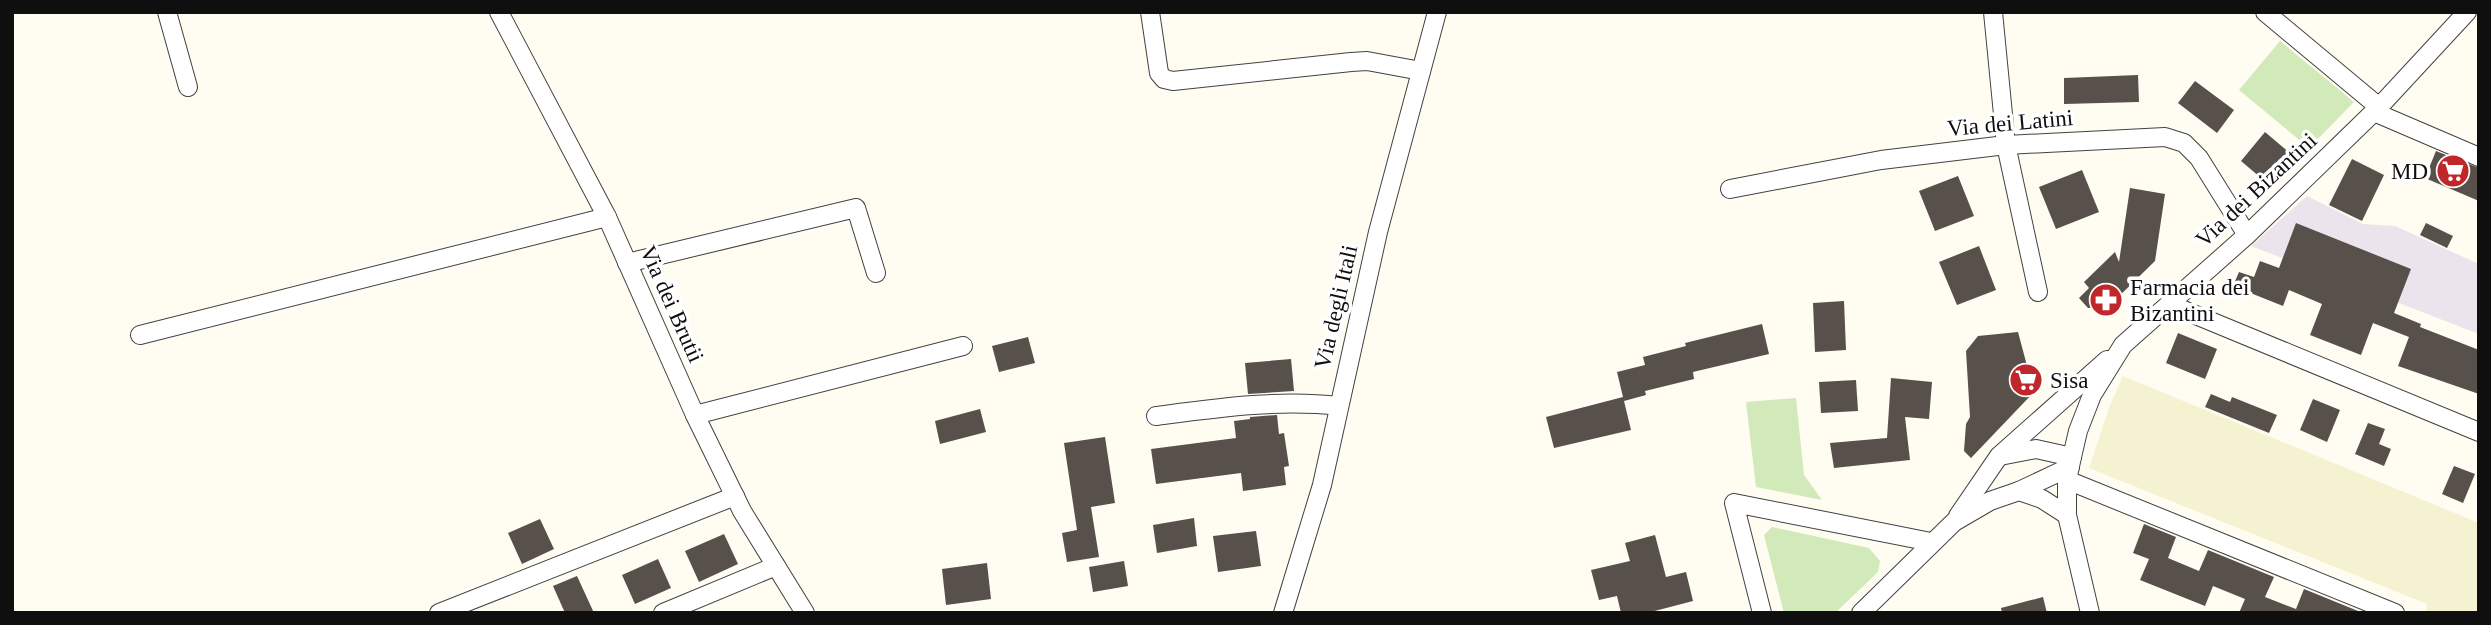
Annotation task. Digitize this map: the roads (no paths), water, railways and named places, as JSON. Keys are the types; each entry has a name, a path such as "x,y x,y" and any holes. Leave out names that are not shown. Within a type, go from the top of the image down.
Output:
{"street":[{"path":"167,12 188,87"},
{"name":"Via dei Brutii","path":"499,12 607,217 695,415 742,511 805,613"},
{"path":"1150,12 1159,73 1164,79 1173,81 1367,61 1421,71"},
{"name":"Via degli Itali","path":"1283,613 1322,485 1378,232 1437,12"},
{"path":"1993,12 2006,145 2038,292"},
{"path":"2265,12 2376,109 2479,157"},
{"name":"Via dei Bizantini","path":"2090,613 2067,515 2070,468 2078,430 2092,395 2123,345 2247,235 2376,109 2467,12"},
{"name":"Via dei Latini","path":"1730,189 1881,160 2006,145 2165,137 2184,143 2199,158 2247,235"},
{"path":"627,263 856,208 876,273"},
{"path":"140,335 607,217"},
{"path":"2169,304 2479,432"},
{"path":"1954,522 1999,456 2123,345"},
{"path":"695,415 963,346"},
{"path":"1156,416 1231,406 1312,403 1339,406"},
{"path":"1999,456 2036,449 2070,468 2395,613"},
{"path":"1861,613 1954,522 1990,501 2070,468"},
{"path":"2019,491 2042,499 2067,515"},
{"path":"439,613 736,496"},
{"path":"1762,613 1734,503 1931,542"},
{"path":"663,613 776,566"}],"place":[{"name":"MD","path":"2453,171"},
{"name":"Farmacia dei Bizantini","path":"2106,300"},
{"name":"Sisa","path":"2026,380"}]}
